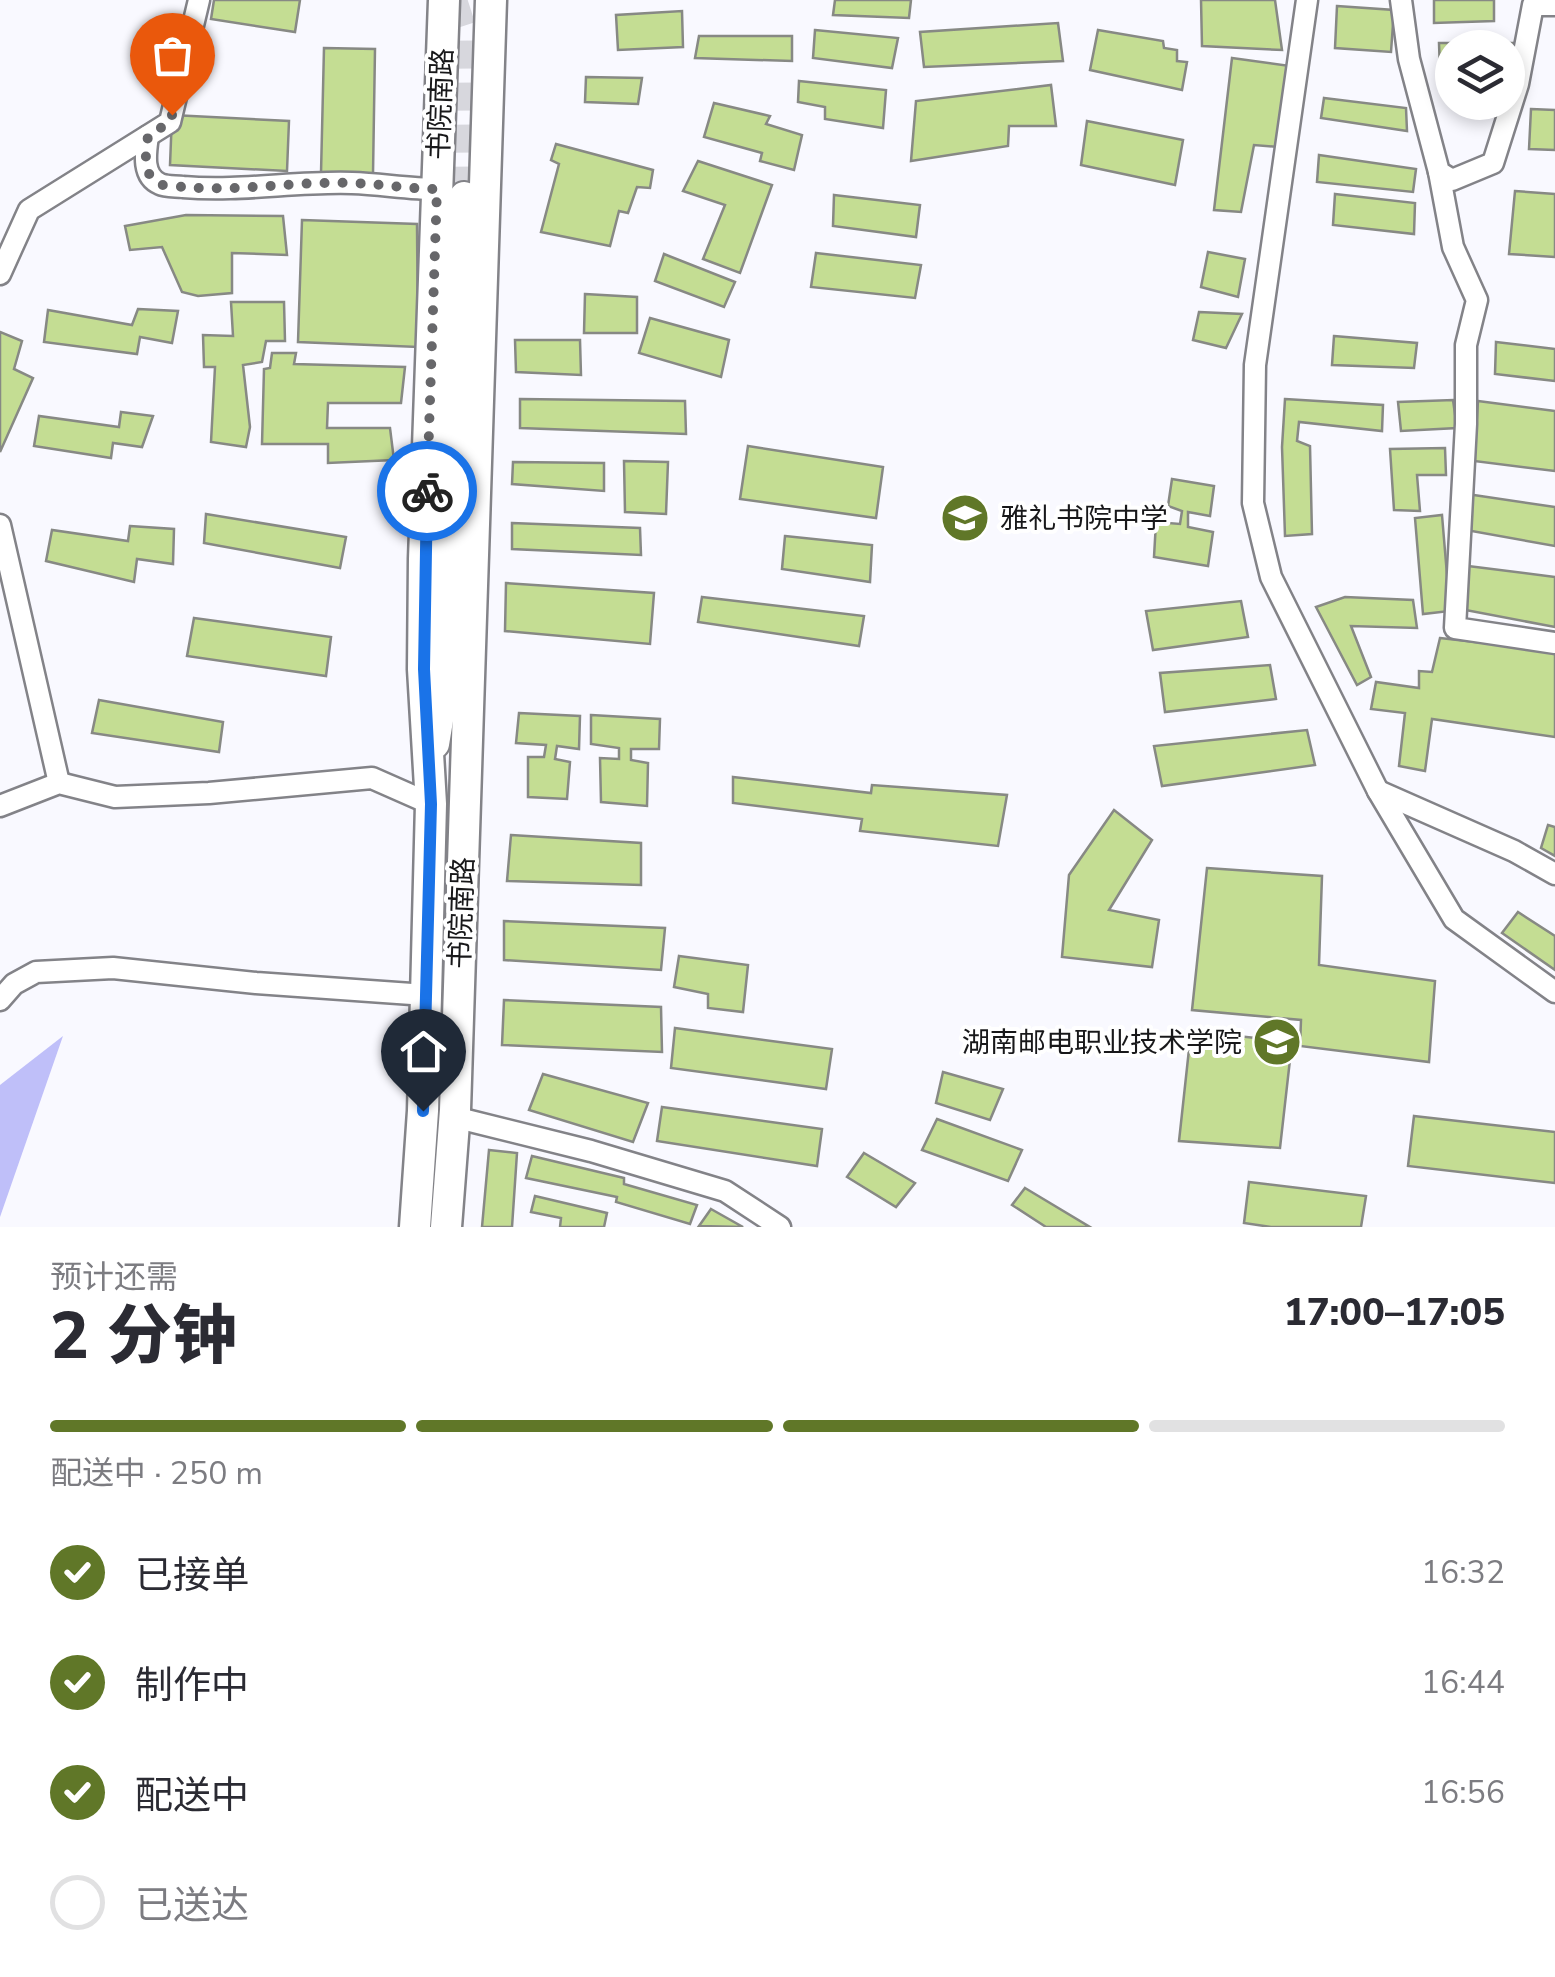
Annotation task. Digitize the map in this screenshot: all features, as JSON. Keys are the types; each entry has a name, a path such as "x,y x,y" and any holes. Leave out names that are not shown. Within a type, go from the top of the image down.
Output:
{"main road":[{"name":"书院南路","path":"415,1227 423,1111 431,804 424,578 450,193 444,0"},
{"name":"书院南路","path":"446,1227 454,1117 491,0"}],"street":[{"path":"0,274 29,210 170,122 200,0"},
{"path":"1307,0 1255,365 1253,503 1271,577 1378,791 1454,918 1555,992"},
{"path":"1401,0 1409,59 1453,247 1476,300 1466,345 1466,424 1455,628 1555,643"},
{"path":"1438,172 1452,180 1493,163 1518,84 1533,5 1555,6"},
{"path":"148,136 145,163 158,184 248,189 354,183 450,193"},
{"path":"0,525 59,784"},
{"path":"0,806 59,784 114,796 209,793 372,778 431,804"},
{"path":"1378,791 1555,874"},
{"path":"0,1000 14,984 36,972 113,968 256,983 426,994"},
{"path":"454,1117 591,1150 725,1191 780,1227"}],"shaded area":[{"path":"63,1036 0,1217 0,1085"}],"building":[{"path":"214,0 300,0 295,32 211,19"},
{"path":"835,0 911,0 909,18 833,15"},
{"path":"1201,0 1275,0 1282,50 1202,46"},
{"path":"1434,0 1494,0 1494,21 1434,23"},
{"path":"1337,6 1394,10 1391,52 1335,48"},
{"path":"682,11 683,47 618,50 616,15"},
{"path":"1058,23 1063,61 924,67 920,32"},
{"path":"815,30 898,38 892,68 813,58"},
{"path":"1098,30 1163,41 1164,48 1177,50 1177,61 1187,62 1182,90 1090,70"},
{"path":"699,36 792,36 792,61 695,58"},
{"path":"324,48 375,49 373,174 321,173"},
{"path":"1232,58 1290,66 1278,147 1254,145 1241,212 1214,210"},
{"path":"586,77 642,78 638,104 585,102"},
{"path":"799,81 886,90 883,128 825,119 825,107 798,102"},
{"path":"1051,85 1056,126 1009,126 1008,146 911,161 916,101"},
{"path":"1324,98 1406,108 1407,131 1321,118"},
{"path":"714,103 770,116 766,124 802,135 794,170 760,161 762,153 704,137"},
{"path":"1531,109 1555,110 1555,150 1529,149"},
{"path":"172,115 289,121 287,171 170,165"},
{"path":"1087,121 1183,140 1175,185 1081,165"},
{"path":"556,144 653,170 650,188 637,187 628,213 619,211 610,246 541,232 559,164 551,160"},
{"path":"1319,155 1416,169 1413,192 1317,182"},
{"path":"698,161 772,185 740,273 703,259 725,205 683,191"},
{"path":"1515,191 1555,194 1555,257 1509,254"},
{"path":"1335,194 1415,203 1414,234 1333,225"},
{"path":"834,195 920,205 916,237 833,226"},
{"path":"186,215 283,216 287,255 232,253 232,293 198,296 182,292 162,247 130,250 125,226"},
{"path":"302,220 417,224 418,347 298,342"},
{"path":"1208,252 1245,259 1238,297 1201,287"},
{"path":"816,253 921,265 915,298 811,287"},
{"path":"664,254 735,282 724,307 655,281"},
{"path":"585,294 637,297 637,333 584,333"},
{"path":"231,302 284,302 285,341 266,341 262,362 243,365 250,427 246,447 211,442 215,367 204,367 203,335 233,336"},
{"path":"138,309 178,311 172,343 140,337 137,354 44,342 48,310 132,325"},
{"path":"1199,312 1242,314 1226,348 1193,340"},
{"path":"650,318 729,340 721,377 639,353"},
{"path":"0,332 22,341 14,369 33,378 0,452"},
{"path":"1334,336 1417,343 1414,368 1332,365"},
{"path":"515,340 580,340 581,375 516,372"},
{"path":"1496,342 1555,349 1555,381 1495,374"},
{"path":"272,353 296,353 294,364 405,367 401,403 328,403 327,428 390,428 394,460 328,463 328,444 262,444 264,369 270,368"},
{"path":"520,399 685,401 686,434 520,428"},
{"path":"1285,399 1383,405 1382,431 1299,422 1297,441 1310,446 1312,534 1285,536"},
{"path":"1453,400 1457,428 1401,431 1398,402"},
{"path":"1478,401 1555,411 1555,471 1474,461"},
{"path":"121,412 153,416 142,447 113,443 111,458 34,446 39,416 119,427"},
{"path":"748,446 883,467 876,518 740,499"},
{"path":"1445,448 1446,475 1417,475 1420,511 1394,510 1390,449"},
{"path":"624,461 668,462 666,514 625,512"},
{"path":"513,462 604,463 604,491 512,484"},
{"path":"1172,479 1214,486 1210,516 1188,512 1188,527 1213,532 1208,566 1154,557 1156,522 1180,524 1182,511 1168,506"},
{"path":"1467,494 1555,507 1555,546 1466,530"},
{"path":"206,514 346,537 340,568 204,543"},
{"path":"1442,515 1450,611 1423,614 1415,518"},
{"path":"512,523 640,528 641,555 512,549"},
{"path":"130,526 174,529 173,564 137,559 134,582 46,561 52,530 128,541"},
{"path":"785,536 872,545 870,582 782,569"},
{"path":"1460,565 1555,577 1555,627 1455,608"},
{"path":"506,583 654,593 650,644 505,631"},
{"path":"702,597 864,616 859,646 698,622"},
{"path":"1345,597 1413,600 1417,628 1351,626 1371,677 1357,685 1316,607"},
{"path":"1241,601 1248,637 1153,650 1146,611"},
{"path":"194,618 331,637 326,676 187,656"},
{"path":"1440,638 1555,651 1555,737 1432,719 1425,771 1399,766 1405,713 1371,709 1376,682 1419,688 1419,671 1432,672"},
{"path":"1270,665 1276,699 1165,712 1160,673"},
{"path":"99,700 223,722 219,752 92,733"},
{"path":"519,713 580,716 579,749 557,746 555,759 570,762 567,799 528,797 528,757 544,757 546,745 516,743"},
{"path":"591,715 660,719 659,749 631,749 631,760 648,763 647,806 601,802 600,758 619,759 619,748 591,744"},
{"path":"1307,730 1315,765 1162,786 1154,746"},
{"path":"733,777 871,793 872,785 1007,795 998,846 860,831 862,819 733,803"},
{"path":"1114,810 1152,840 1109,910 1159,920 1152,967 1062,957 1069,875"},
{"path":"1548,825 1555,827 1555,856 1541,848"},
{"path":"511,835 641,843 641,885 507,881"},
{"path":"1207,868 1322,876 1319,965 1435,981 1429,1062 1300,1046 1301,1020 1192,1010"},
{"path":"1518,912 1555,936 1555,970 1502,933"},
{"path":"504,921 665,928 661,970 504,960"},
{"path":"679,956 748,965 743,1012 708,1008 708,994 674,987"},
{"path":"504,1000 661,1007 662,1052 502,1045"},
{"path":"675,1028 832,1049 826,1089 671,1068"},
{"path":"1191,1031 1292,1042 1280,1148 1179,1141"},
{"path":"943,1072 1003,1089 990,1120 936,1103"},
{"path":"543,1074 648,1103 633,1142 529,1110"},
{"path":"662,1107 822,1129 817,1166 657,1141"},
{"path":"1414,1116 1555,1132 1555,1183 1408,1166"},
{"path":"937,1119 1022,1150 1008,1181 922,1150"},
{"path":"489,1150 517,1153 512,1227 482,1227"},
{"path":"864,1153 915,1183 896,1207 847,1177"},
{"path":"532,1156 624,1178 624,1184 697,1205 690,1224 616,1202 617,1197 526,1178"},
{"path":"1249,1182 1366,1196 1361,1227 1271,1227 1244,1223"},
{"path":"1025,1188 1090,1227 1046,1227 1012,1205"},
{"path":"535,1196 607,1213 604,1227 560,1227 561,1218 531,1212"},
{"path":"711,1209 743,1227 699,1226"}],"tunnel":[{"path":"453,0 462,28 464,196"}],"way so far":[{"path":"172,115 170,122 148,136 145,163 158,184 248,189 354,183 437,189 427,491"}],"place":[{"name":"雅礼书院中学","path":"965,518"},
{"name":"湖南邮电职业技术学院","path":"1277,1042"}],"route":[{"path":"423,1111 431,804 424,669 427,491"}]}
